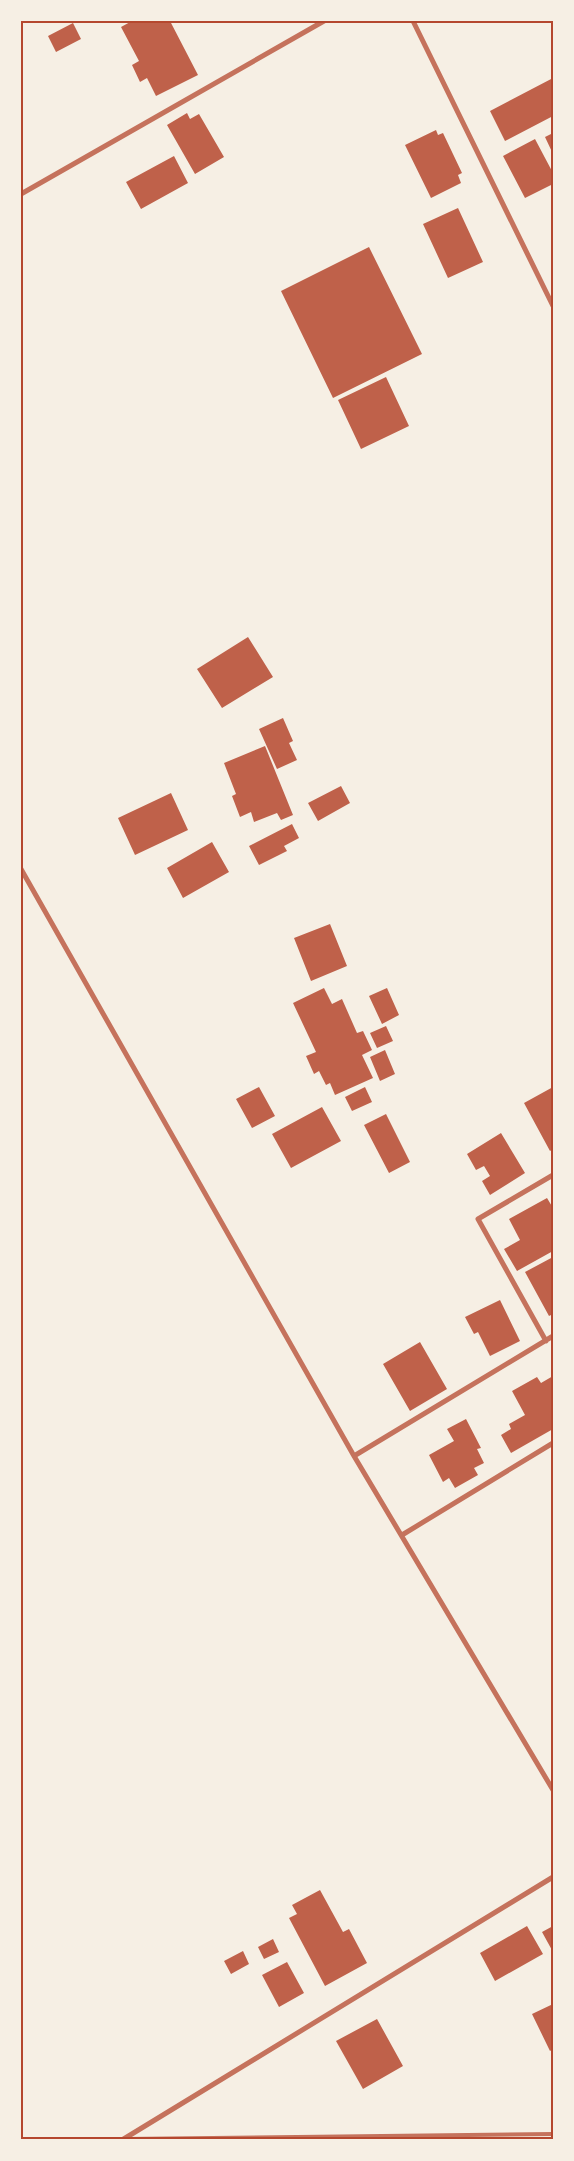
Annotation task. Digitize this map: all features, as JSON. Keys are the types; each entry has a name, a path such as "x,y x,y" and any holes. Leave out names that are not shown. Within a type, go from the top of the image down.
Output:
{"street":[{"path":"21,194 324,21"},
{"path":"413,21 553,306"},
{"path":"21,869 354,1456 553,1790"},
{"path":"546,1340 478,1219 553,1174"},
{"path":"354,1456 553,1336"},
{"path":"402,1536 553,1443"},
{"path":"122,2140 553,1877"}],"lane":[{"path":"122,2140 553,2134"}],"building":[{"path":"132,21 170,21 198,75 156,96 147,78 140,82 132,65 139,61 121,27"},
{"path":"73,23 81,39 56,52 48,36"},
{"path":"553,78 553,116 505,141 490,111"},
{"path":"187,113 190,119 199,114 224,157 195,174 167,125"},
{"path":"436,130 438,135 443,133 462,173 458,175 461,183 431,198 405,145"},
{"path":"553,133 553,154 545,137"},
{"path":"535,139 553,173 553,184 525,198 503,156"},
{"path":"174,156 188,183 141,209 126,182"},
{"path":"458,208 483,262 448,278 423,224"},
{"path":"369,247 422,354 333,398 281,291"},
{"path":"386,377 409,426 361,449 338,400"},
{"path":"248,637 273,677 222,708 197,669"},
{"path":"283,718 293,741 289,743 297,760 277,769 259,729"},
{"path":"265,746 293,815 281,820 277,813 254,822 251,812 240,817 232,796 236,794 224,763"},
{"path":"341,786 350,803 318,821 308,803"},
{"path":"171,793 188,830 135,855 118,818"},
{"path":"292,824 299,838 284,846 287,851 259,865 249,846"},
{"path":"212,842 229,872 183,898 167,868"},
{"path":"330,924 347,966 311,981 294,938"},
{"path":"324,988 332,1004 342,999 357,1033 363,1031 372,1050 362,1055 373,1078 335,1095 330,1083 326,1085 319,1071 314,1074 306,1056 316,1052 293,1003"},
{"path":"387,988 399,1015 382,1024 369,996"},
{"path":"386,1026 393,1041 377,1048 370,1033"},
{"path":"385,1050 395,1074 380,1081 370,1057"},
{"path":"259,1087 275,1116 252,1128 236,1099"},
{"path":"365,1087 372,1102 352,1111 345,1097"},
{"path":"553,1087 553,1149 550,1151 524,1103"},
{"path":"322,1107 341,1141 291,1168 272,1134"},
{"path":"386,1114 410,1162 389,1173 364,1125"},
{"path":"501,1133 525,1173 490,1195 482,1181 490,1176 484,1166 476,1170 467,1154"},
{"path":"547,1198 553,1208 553,1251 517,1271 504,1249 520,1240 509,1219"},
{"path":"553,1257 553,1314 549,1316 525,1272"},
{"path":"500,1300 520,1341 490,1356 478,1332 474,1334 465,1317"},
{"path":"420,1342 447,1389 410,1411 383,1364"},
{"path":"553,1376 553,1429 511,1453 501,1435 511,1429 509,1424 525,1415 512,1391 537,1377 541,1383"},
{"path":"466,1419 481,1448 477,1449 484,1463 474,1468 478,1475 455,1488 449,1478 443,1482 429,1455 454,1441 447,1429"},
{"path":"320,1890 343,1932 349,1929 367,1963 325,1986 289,1918 297,1914 292,1905"},
{"path":"527,1926 543,1954 495,1981 480,1953"},
{"path":"553,1926 553,1952 542,1932"},
{"path":"273,1939 279,1952 264,1959 258,1947"},
{"path":"243,1951 249,1964 231,1974 224,1961"},
{"path":"287,1962 304,1993 279,2007 262,1975"},
{"path":"553,2004 553,2049 550,2051 532,2014"},
{"path":"377,2019 403,2066 363,2089 336,2041"}]}
